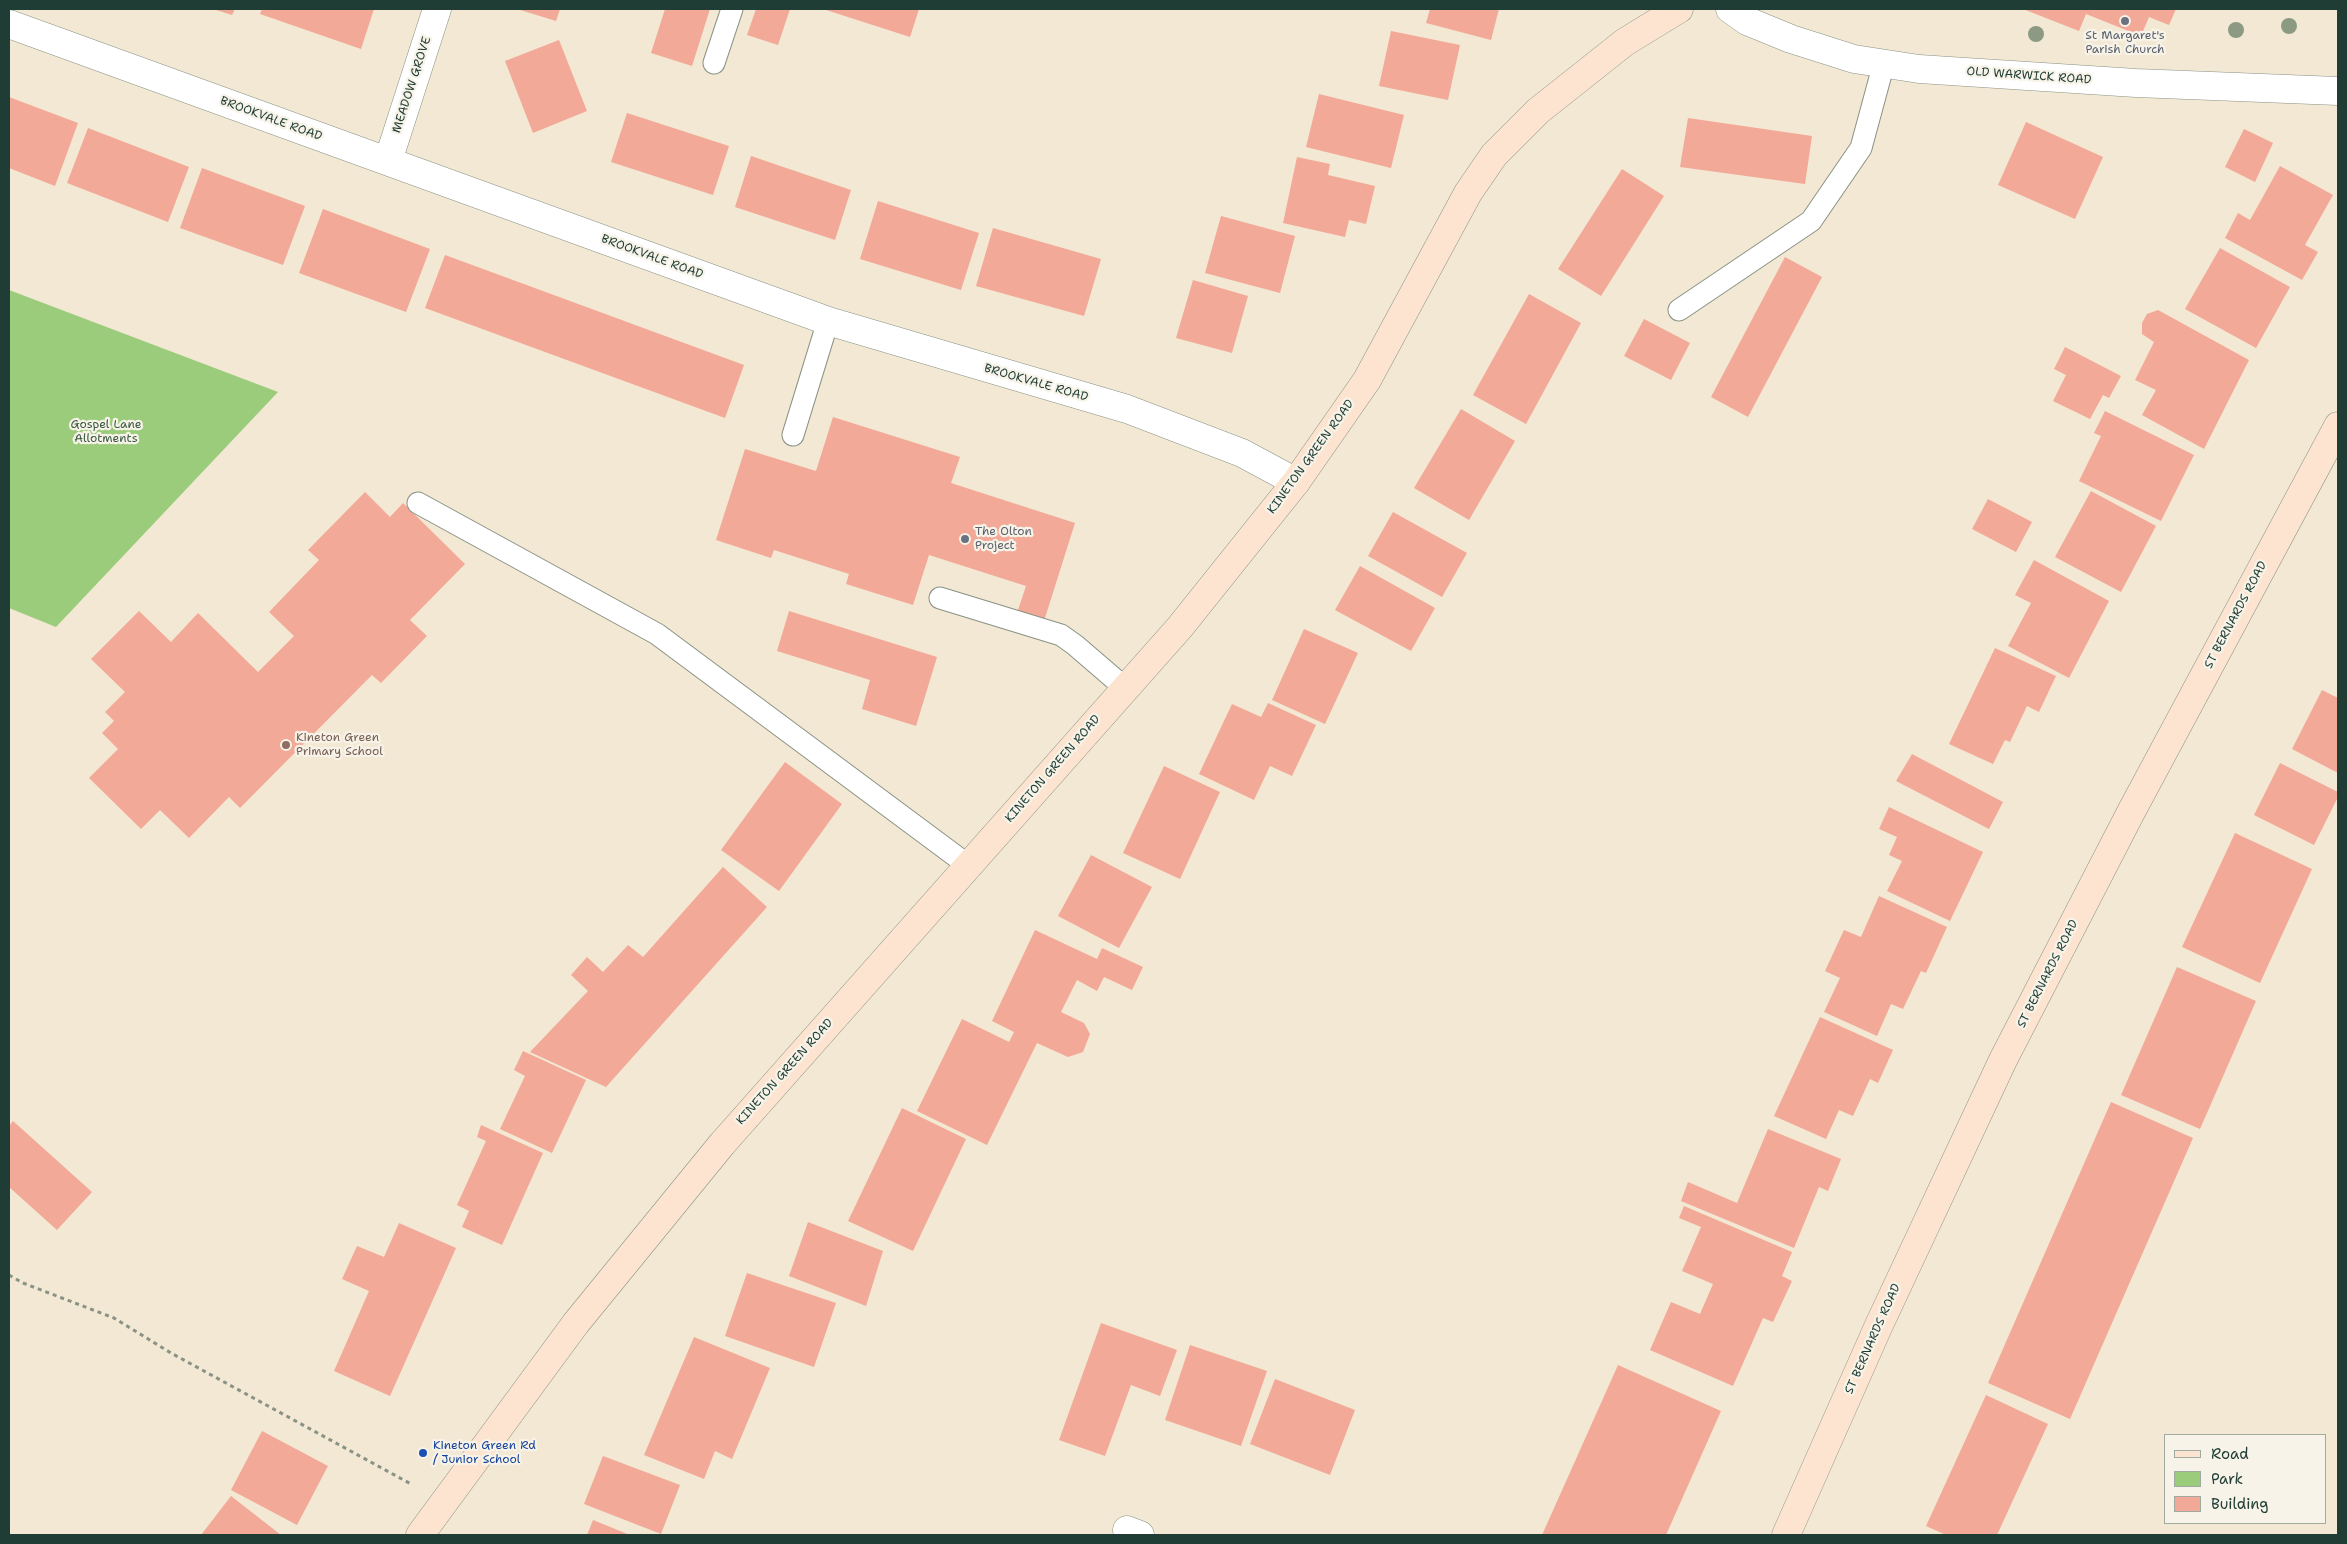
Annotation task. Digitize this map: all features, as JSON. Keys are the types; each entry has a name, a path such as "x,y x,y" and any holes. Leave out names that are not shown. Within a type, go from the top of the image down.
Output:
{"street":[{"name":"MEADOW GROVE","path":"388,161 437,9"},
{"name":"KINETON GREEN ROAD","path":"420,1535 445,1504 576,1323 722,1144 1180,626 1296,482 1366,380 1468,194 1494,155 1538,111 1624,42 1679,9"},
{"name":"OLD WARWICK ROAD","path":"1730,9 1747,21 1791,39 1854,59 1918,68 2136,83 2338,91"},
{"name":"BROOKVALE ROAD","path":"9,24 828,321 1127,409 1242,453 1296,482"},
{"name":"ST BERNARDS ROAD","path":"1786,1535 1879,1325 2003,1060 2131,812 2338,426"}],"lane":[{"path":"714,63 732,9"},
{"path":"1679,310 1811,221 1861,148 1884,63"},
{"path":"793,435 828,321"},
{"path":"418,503 657,634 969,866"},
{"path":"940,598 1061,635 1124,688"}],"path":[{"path":"9,1275 23,1283 114,1318 171,1353 445,1504"}],"green space":[{"name":"Gospel Lane Allotments","path":"9,290 278,392 56,627 9,608"}],"building":[{"path":"213,9 235,9 232,15"},
{"path":"262,9 374,9 361,49 260,14"},
{"path":"517,9 560,9 556,21"},
{"path":"665,9 710,9 692,66 651,53"},
{"path":"756,9 790,9 778,45 747,35"},
{"path":"823,9 919,9 910,37"},
{"path":"1430,9 1499,9 1491,40 1426,23"},
{"name":"St Margaret's Parish Church","path":"2023,9 2176,9 2169,25 2149,17 2141,36 2086,14 2079,31"},
{"path":"1391,31 1460,45 1448,100 1379,86"},
{"path":"559,40 587,111 533,133 505,61"},
{"path":"1319,94 1404,115 1391,168 1306,147"},
{"path":"9,97 78,123 55,186 9,168"},
{"path":"627,113 729,146 713,195 611,162"},
{"path":"1688,118 1812,136 1805,184 1680,167"},
{"path":"2026,122 2103,157 2075,219 1998,185"},
{"path":"88,128 189,167 168,222 67,183"},
{"path":"2244,129 2273,143 2255,182 2225,167"},
{"path":"751,156 851,190 835,240 735,207"},
{"path":"1297,157 1330,164 1328,175 1375,186 1366,224 1349,220 1345,237 1283,223"},
{"path":"2280,166 2333,195 2305,245 2318,252 2302,280 2225,238 2238,213 2250,220"},
{"path":"202,168 305,206 283,265 180,228"},
{"path":"1622,169 1664,196 1601,296 1558,269"},
{"path":"878,201 979,233 961,290 860,259"},
{"path":"323,209 430,249 406,312 299,273"},
{"path":"1221,216 1295,236 1280,293 1205,273"},
{"path":"993,228 1101,259 1084,316 976,286"},
{"path":"2220,248 2290,287 2256,348 2185,309"},
{"path":"445,255 744,365 725,418 425,308"},
{"path":"1785,257 1822,277 1748,417 1711,397"},
{"path":"1193,280 1248,296 1232,353 1176,338"},
{"path":"1529,294 1581,323 1526,424 1473,395"},
{"path":"2158,310 2249,360 2204,449 2142,415 2156,390 2135,380 2154,342 2142,334 2142,323 2147,314"},
{"path":"1644,319 1690,343 1671,380 1624,356"},
{"path":"2065,347 2121,376 2109,398 2103,395 2090,419 2053,401 2066,375 2054,369"},
{"path":"1461,409 1515,441 1469,520 1414,488"},
{"path":"2105,411 2194,455 2161,521 2079,481 2101,436 2094,433"},
{"path":"833,417 960,457 951,483 1075,523 1044,621 1017,613 1026,586 929,555 913,605 846,584 849,574 774,550 771,558 716,540 745,449 816,471"},
{"path":"2091,491 2156,526 2121,592 2055,557"},
{"path":"365,492 390,517 403,503 465,564 410,620 427,636 381,683 372,675 240,808 229,797 189,838 160,810 141,829 89,778 118,749 102,733 114,721 105,712 125,692 91,659 139,611 171,642 198,613 258,672 294,636 269,612 319,560 308,550"},
{"path":"1988,499 2032,522 2016,552 1972,529"},
{"path":"1393,512 1467,553 1442,597 1368,556"},
{"path":"2034,560 2109,601 2069,678 2008,646 2031,603 2015,595"},
{"path":"1360,566 1435,608 1411,651 1335,610"},
{"path":"789,611 937,657 916,726 862,709 870,680 777,651"},
{"path":"1304,629 1358,653 1325,724 1272,700"},
{"path":"1995,648 2056,676 2039,712 2027,706 2010,742 2005,740 1993,764 1949,744"},
{"path":"2322,690 2338,698 2338,773 2292,749"},
{"path":"1268,703 1316,725 1292,776 1270,766 1254,800 1199,774 1232,704 1261,717"},
{"path":"1912,754 2003,802 1989,829 1896,781"},
{"path":"785,762 842,804 779,891 721,850"},
{"path":"2280,763 2338,792 2338,797 2314,845 2254,815"},
{"path":"1164,766 1220,792 1180,879 1123,853"},
{"path":"1889,807 1983,852 1950,921 1887,891 1902,861 1889,855 1897,837 1879,829"},
{"path":"2235,833 2312,869 2260,983 2182,947"},
{"path":"1091,855 1152,887 1119,948 1058,916"},
{"path":"723,867 767,907 606,1087 530,1052 588,991 571,975 587,957 603,972 628,945 643,957"},
{"path":"1879,896 1947,927 1926,973 1921,971 1903,1009 1891,1004 1877,1036 1824,1012 1840,978 1825,971 1844,930 1861,937"},
{"path":"1035,930 1097,959 1102,948 1143,967 1132,990 1104,977 1097,991 1077,980 1061,1012 1084,1023 1090,1034 1083,1052 1068,1057 1037,1043 987,1145 917,1111 962,1019 1009,1042 1014,1032 992,1021"},
{"path":"2177,967 2256,1001 2200,1129 2121,1095"},
{"path":"1820,1017 1893,1050 1878,1083 1870,1079 1853,1116 1839,1110 1826,1139 1774,1116"},
{"path":"523,1051 586,1080 552,1153 500,1129 525,1076 514,1070"},
{"path":"2111,1102 2193,1138 2070,1419 1988,1383"},
{"path":"902,1108 966,1139 913,1251 848,1221"},
{"path":"13,1121 92,1192 57,1230 9,1187 9,1126"},
{"path":"481,1125 543,1153 502,1245 462,1227 469,1211 457,1205 486,1141 477,1137"},
{"path":"1768,1129 1841,1159 1828,1191 1819,1187 1794,1248 1681,1201 1688,1182 1737,1203"},
{"path":"1684,1206 1792,1252 1782,1276 1792,1281 1773,1322 1763,1318 1733,1386 1650,1350 1671,1302 1700,1314 1713,1284 1682,1271 1701,1227 1679,1218"},
{"path":"808,1222 883,1251 866,1306 789,1276"},
{"path":"399,1223 456,1248 390,1396 334,1371 369,1291 342,1279 357,1246 384,1257"},
{"path":"747,1273 836,1303 814,1367 725,1336"},
{"path":"1101,1323 1177,1350 1160,1396 1131,1385 1105,1456 1059,1440"},
{"path":"694,1337 770,1368 732,1459 715,1451 704,1479 644,1455"},
{"path":"1190,1345 1267,1371 1241,1446 1165,1420"},
{"path":"1618,1365 1721,1411 1666,1535 1542,1535"},
{"path":"1275,1379 1355,1410 1330,1475 1250,1444"},
{"path":"1986,1395 2048,1424 1997,1535 1946,1535 1926,1526"},
{"path":"262,1431 328,1466 297,1525 231,1490"},
{"path":"603,1456 680,1485 661,1534 584,1504"},
{"path":"231,1496 281,1535 201,1535"},
{"path":"593,1520 630,1535 587,1535"}],"place":[{"name":"St Margaret's Parish Church","path":"2125,21"},
{"name":"The Olton Project","path":"965,539"},
{"name":"Kineton Green Primary School","path":"286,745"},
{"name":"Kineton Green Rd / Junior School","path":"423,1453"}]}
